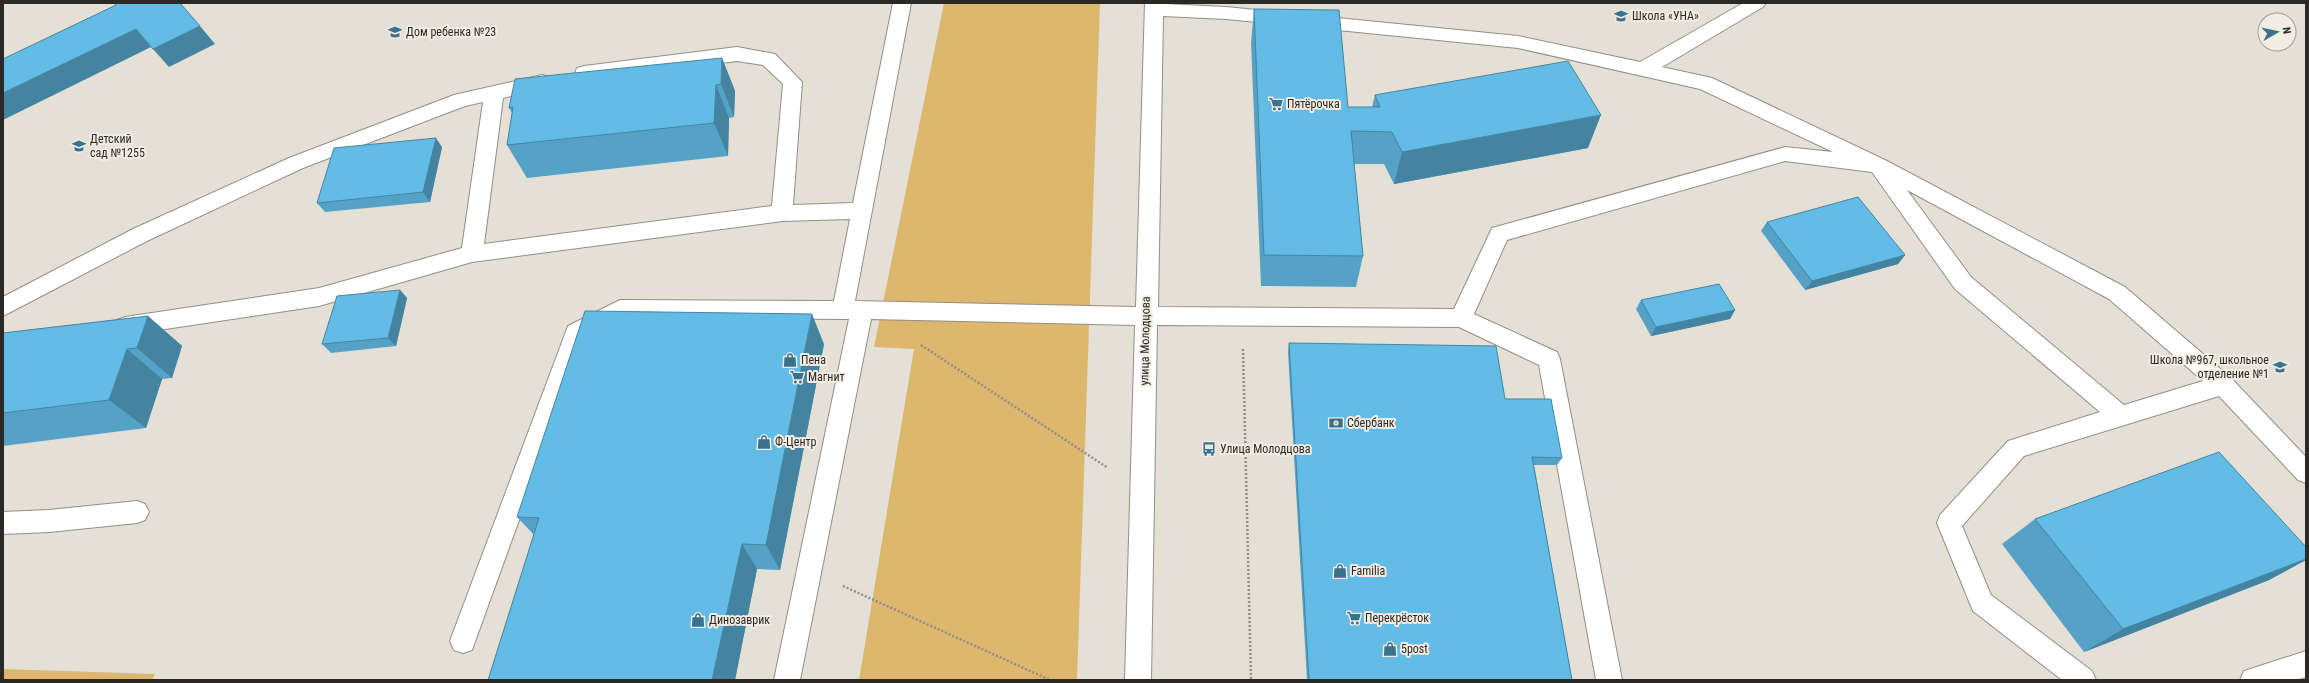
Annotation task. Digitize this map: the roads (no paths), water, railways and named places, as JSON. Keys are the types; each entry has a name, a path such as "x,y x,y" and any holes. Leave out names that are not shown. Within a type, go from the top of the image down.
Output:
{"street":[{"path":"788,680 810,568 853,310 861,211 902,3"},
{"path":"1643,69 1757,3"},
{"path":"1154,6 1518,42 1705,82 1878,165 2117,293 2223,385 2306,473"},
{"name":"улица Молодцова","path":"1138,680 1154,6"},
{"path":"3,307 140,235 296,163 461,100 565,77 737,54 768,59 793,82 782,213"},
{"path":"472,254 494,93"},
{"path":"1461,318 1500,234 1785,154 1878,165 1963,283 2121,416"},
{"path":"106,329 319,297 472,254 782,213 861,211"},
{"path":"463,641 576,332 620,309 853,310 1242,318 1461,318 1549,359 1609,680"},
{"path":"2083,680 1982,603 1949,523 2016,448 2223,385"},
{"path":"3,522 49,521 137,512"},
{"path":"2253,680 2306,664"}],"place":[{"name":"Школа «УНА»","path":"1621,16"},
{"name":"Дом ребенка №23","path":"395,32"},
{"name":"Пятёрочка","path":"1276,104"},
{"name":"Детский сад №1255","path":"79,146"},
{"name":"Пена","path":"790,360"},
{"name":"Школа №967, школьное отделение №1","path":"2280,367"},
{"name":"Магнит","path":"797,377"},
{"name":"Сбербанк","path":"1336,423"},
{"name":"Ф-Центр","path":"764,442"},
{"name":"Улица Молодцова","path":"1209,449"},
{"name":"Familia","path":"1340,571"},
{"name":"Перекрёсток","path":"1354,618"},
{"name":"Динозаврик","path":"698,620"},
{"name":"5post","path":"1390,649"}]}
